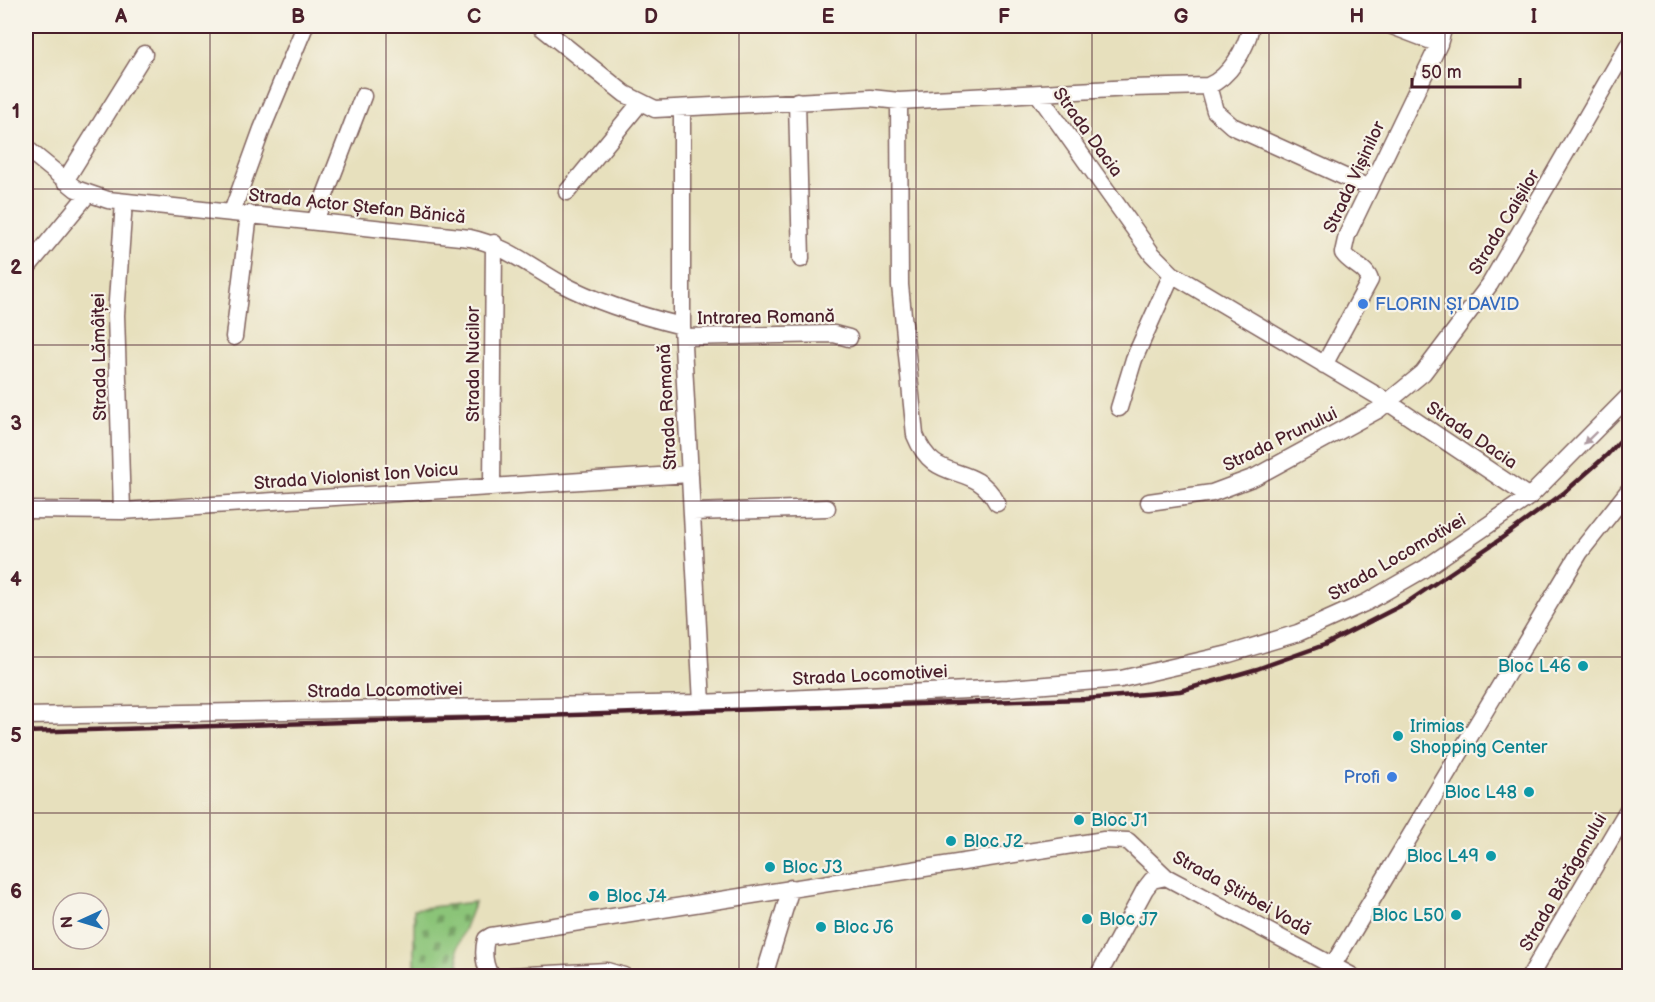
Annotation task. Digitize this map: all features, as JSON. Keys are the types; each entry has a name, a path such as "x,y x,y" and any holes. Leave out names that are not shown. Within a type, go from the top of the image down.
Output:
{"street":[{"path":"232,212 262,129 305,26"},
{"name":"Strada Dacia","path":"540,26 640,103 655,109 871,98 899,101 1038,94 1152,254 1172,274 1386,401 1529,497"},
{"path":"1038,94 1208,86 1219,81 1239,56 1251,26"},
{"path":"1392,26 1439,44"},
{"name":"Strada Vișinilor","path":"1324,365 1370,280 1368,273 1348,260 1343,253 1343,245 1439,44 1444,26"},
{"name":"Strada Caișilor","path":"1386,401 1423,373 1490,284 1624,63 1629,42"},
{"path":"65,181 144,54"},
{"path":"1208,86 1215,111 1233,126 1369,188"},
{"path":"315,221 363,96"},
{"path":"797,101 801,259"},
{"path":"899,101 900,285 915,435 922,452 932,462 944,470 981,481 989,488 997,503"},
{"path":"567,192 640,103"},
{"name":"Strada Romană","path":"682,109 682,332 702,703"},
{"name":"Strada Actor Ștefan Bănică","path":"26,148 65,181 88,194 123,202 470,238 494,243 562,284 682,332"},
{"path":"26,269 88,194"},
{"name":"Strada Lămâiței","path":"122,511 116,315 123,202"},
{"path":"234,337 249,214"},
{"name":"Strada Nucilor","path":"492,486 494,243"},
{"path":"1119,408 1134,359 1172,274"},
{"name":"Intrarea Romană","path":"682,332 834,334 849,339"},
{"name":"Strada Locomotivei","path":"26,716 702,703 1008,688 1121,679 1229,654 1298,633 1367,602 1424,569 1529,497 1629,395"},
{"name":"Strada Prunului","path":"1149,502 1212,493 1255,477 1378,410 1386,401"},
{"name":"Strada Violonist Ion Voicu","path":"26,510 122,511 689,474"},
{"path":"1333,965 1580,552 1629,489"},
{"path":"692,512 827,508"},
{"name":"Strada Bărăganului","path":"1530,976 1629,806"},
{"name":"Strada Știrbei Vodă","path":"495,976 490,975 486,967 484,947 486,939 491,936 1104,840 1128,841 1166,877 1352,976"},
{"path":"1098,976 1145,889 1152,880 1166,877"},
{"path":"764,976 791,888"},
{"path":"510,976 607,971 624,976"}],"green space":[{"path":"475,902 457,948 461,976 414,976 414,909"}],"railway":[{"path":"26,732 1085,699 1180,691 1257,669 1324,645 1406,603 1565,492 1607,455 1630,430"}],"place":[{"name":"FLORIN ȘI DAVID","path":"1363,304"},
{"name":"Bloc L46","path":"1583,666"},
{"name":"Irimias Shopping Center","path":"1398,736"},
{"name":"Profi","path":"1392,777"},
{"name":"Bloc L48","path":"1529,792"},
{"name":"Bloc J1","path":"1079,820"},
{"name":"Bloc J2","path":"951,841"},
{"name":"Bloc L49","path":"1491,856"},
{"name":"Bloc J3","path":"770,867"},
{"name":"Bloc J4","path":"594,896"},
{"name":"Bloc L50","path":"1456,915"},
{"name":"Bloc J7","path":"1087,919"},
{"name":"Bloc J6","path":"821,927"}]}
